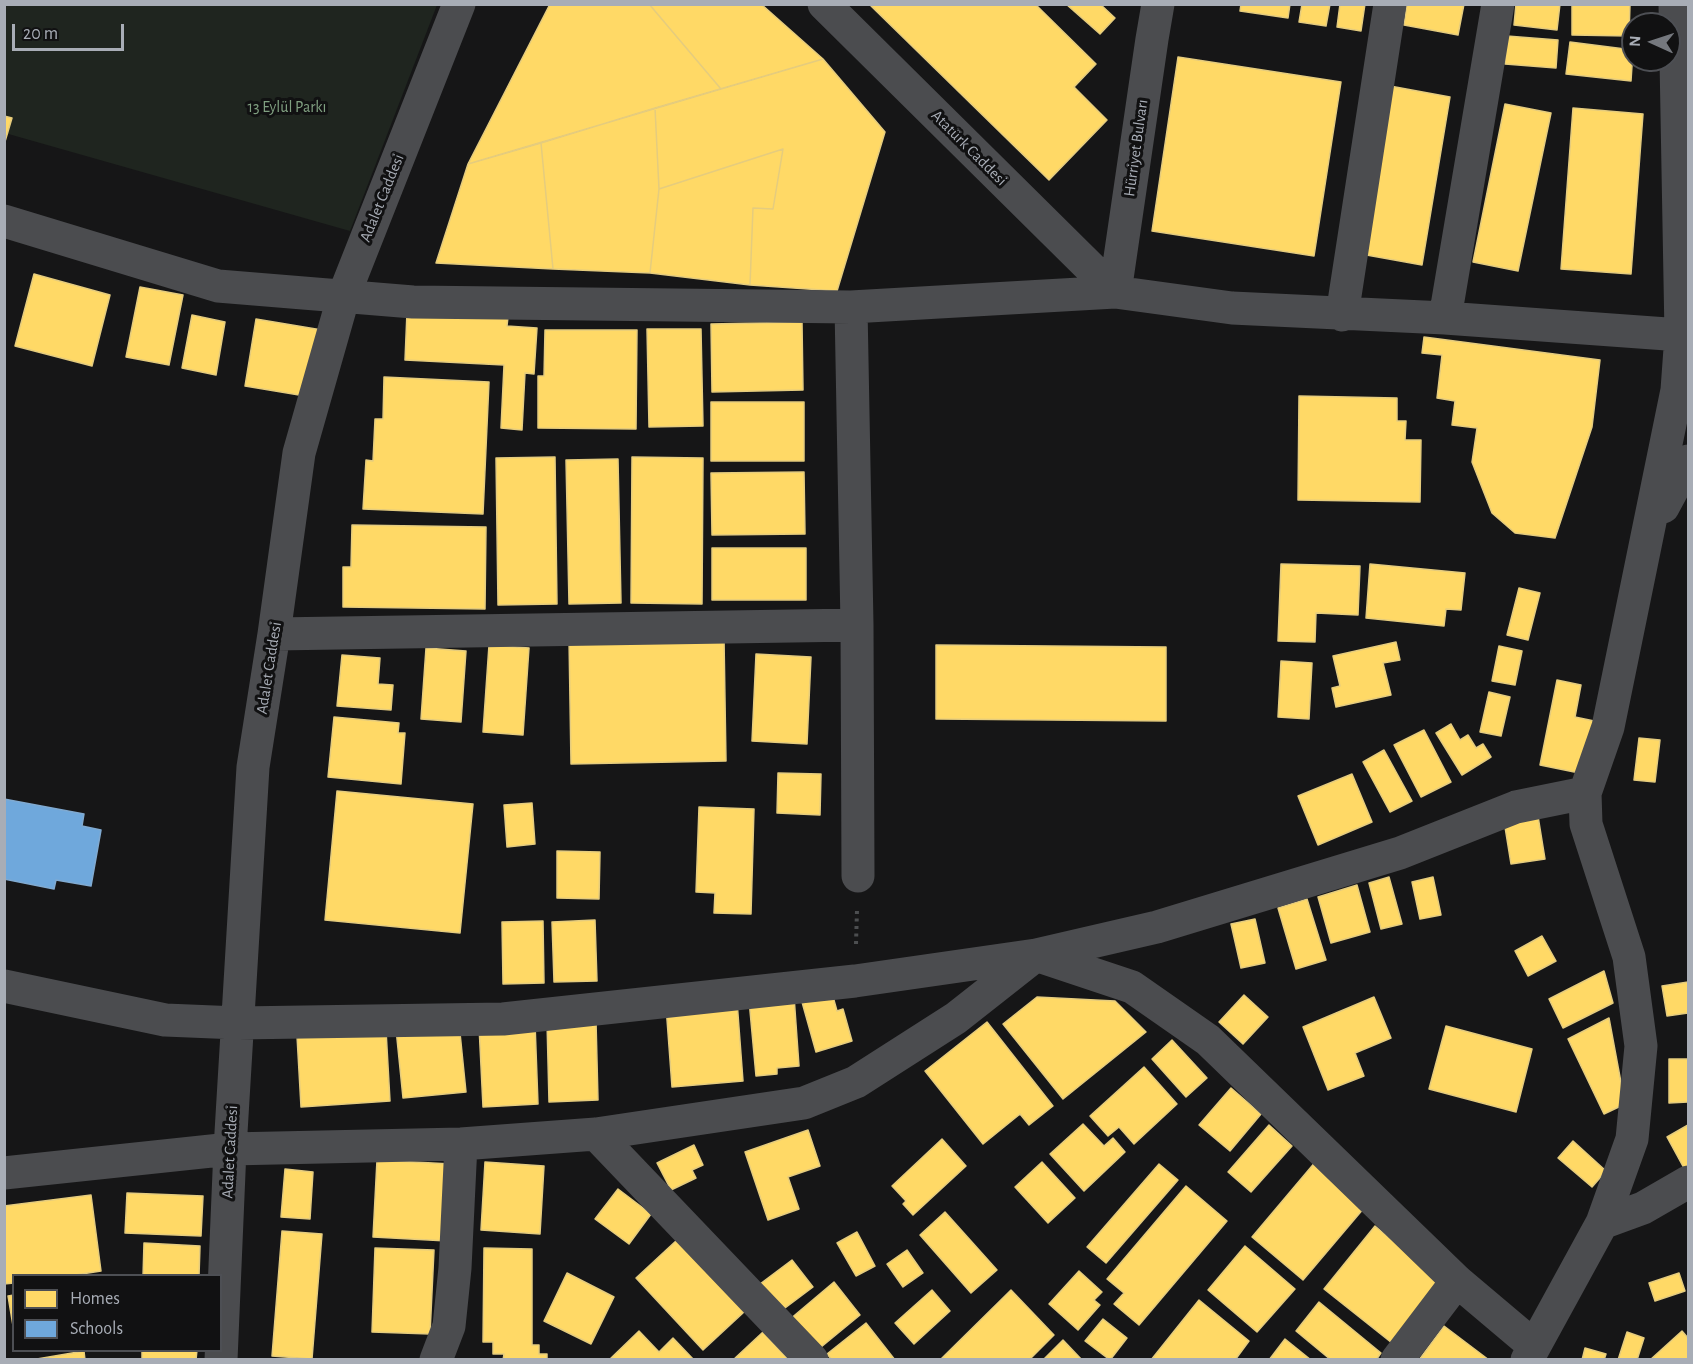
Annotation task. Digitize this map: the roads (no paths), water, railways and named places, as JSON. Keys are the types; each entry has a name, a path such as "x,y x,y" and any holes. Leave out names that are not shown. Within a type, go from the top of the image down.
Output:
{"street":[{"name":"Adalet Caddesi","path":"222,1336 230,1149 253,767 299,453 344,295 459,4"},
{"name":"Atatürk Caddesi","path":"824,4 1114,292"},
{"name":"Hürriyet Bulvarı","path":"1114,292 1158,4"},
{"path":"1342,315 1390,4"},
{"path":"1445,318 1498,4"},
{"path":"1036,955 1132,987 1208,1040 1530,1353 1602,1223 1632,1139 1641,1046 1629,957 1586,824 1585,793 1608,727 1677,390 1685,336 1675,4"},
{"path":"4,221 218,285 413,302 850,307 1114,292 1232,308 1342,315 1445,318 1685,336"},
{"path":"850,307 857,625 858,876"},
{"path":"1647,534 1689,461"},
{"path":"274,634 857,625"},
{"path":"4,986 165,1020 237,1023 503,1019 855,981 1036,955 1157,927 1400,853 1516,807 1585,793"},
{"path":"4,1173 230,1149 461,1144 596,1134 804,1103 856,1082 956,1018 1036,955"},
{"path":"596,1134 812,1359"},
{"path":"436,1359 449,1326 455,1268 461,1144"},
{"path":"1602,1223 1642,1208 1689,1182"},
{"path":"1397,1359 1457,1281"}],"park label":[{"name":"13 Eylül Parkı","path":"287,107"}]}
